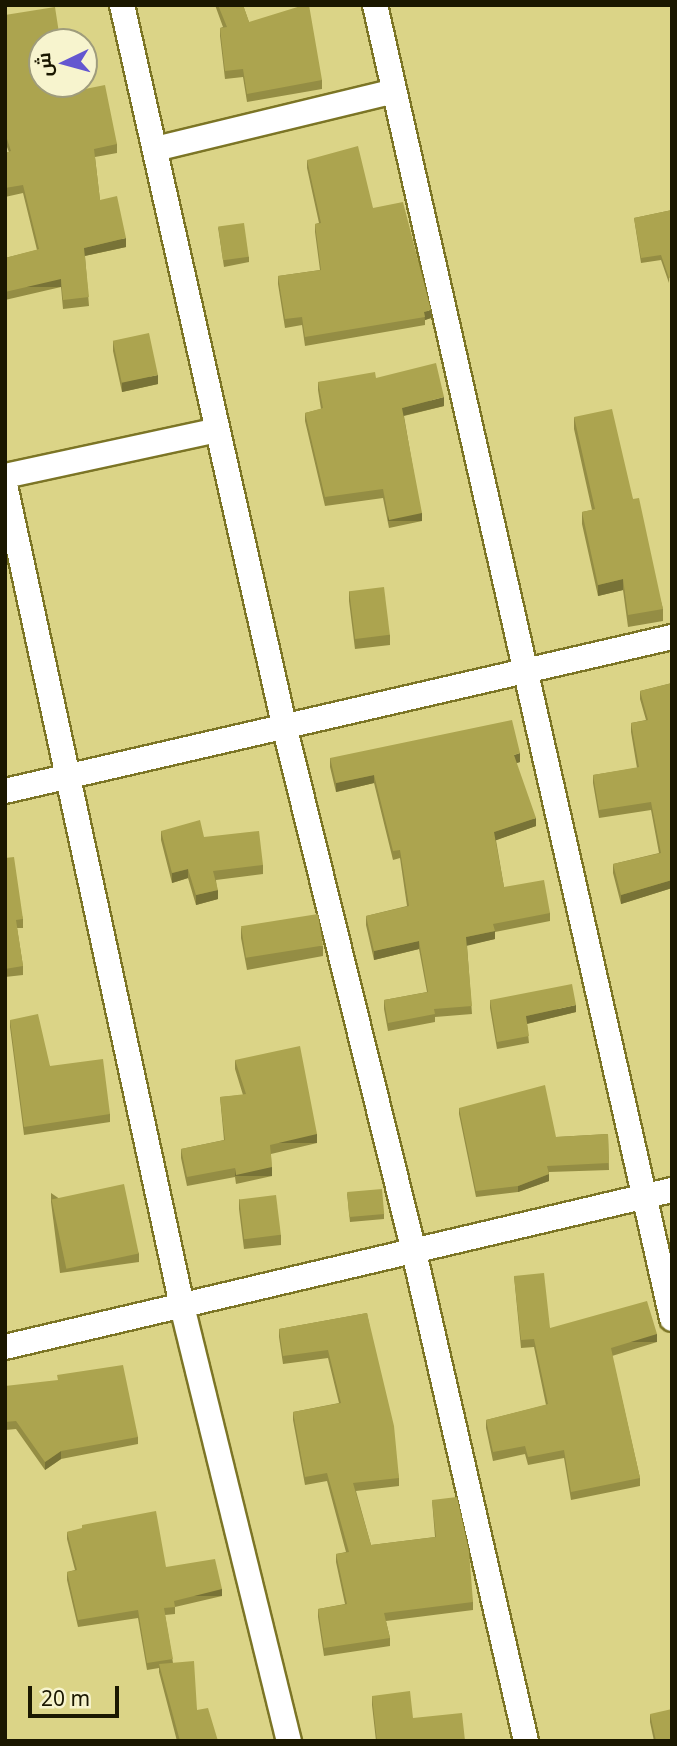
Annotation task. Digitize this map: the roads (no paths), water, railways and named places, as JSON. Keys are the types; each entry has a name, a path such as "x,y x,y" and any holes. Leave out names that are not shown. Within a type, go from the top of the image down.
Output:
{"street":[{"path":"122,5 285,729 414,1252 526,1741"},
{"path":"375,5 523,672 672,1319"},
{"path":"155,149 394,91"},
{"path":"5,475 217,429"},
{"path":"5,485 65,778 182,1306 289,1741"},
{"path":"5,791 285,729 672,637"},
{"path":"5,1347 672,1190"}]}
